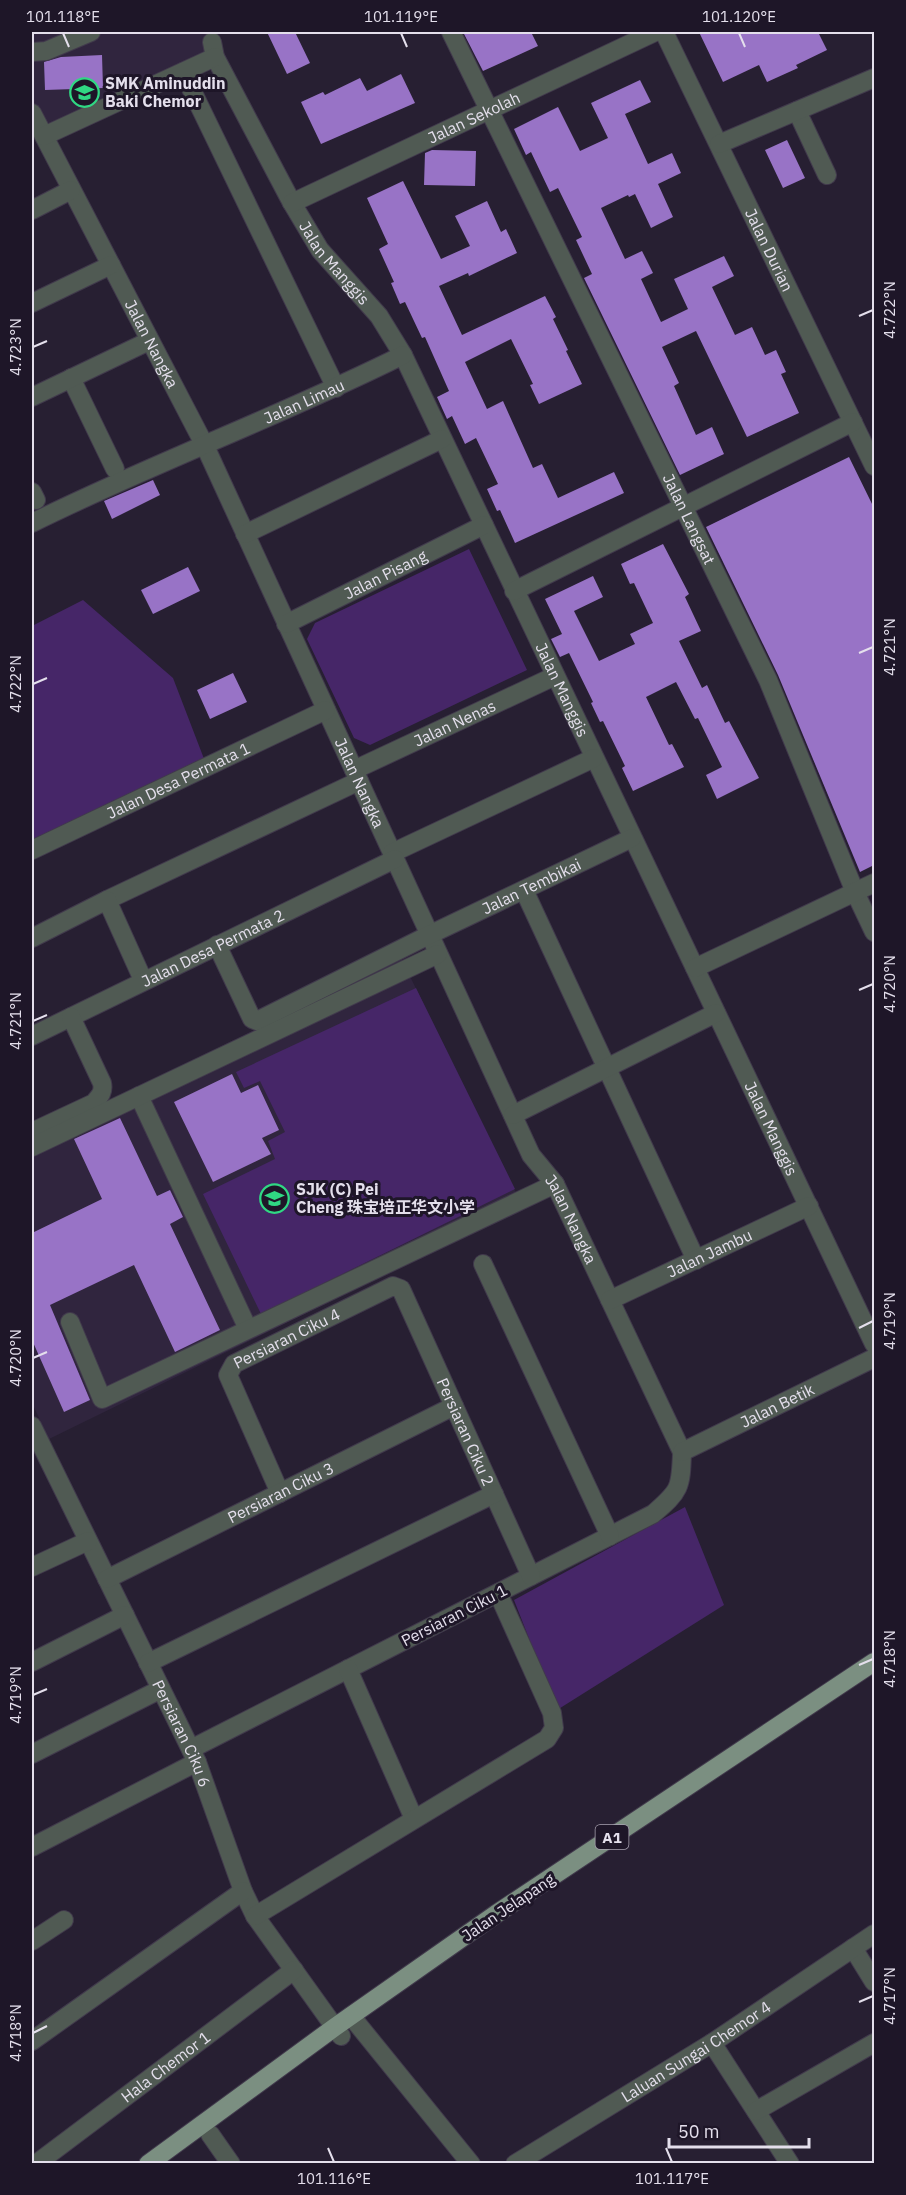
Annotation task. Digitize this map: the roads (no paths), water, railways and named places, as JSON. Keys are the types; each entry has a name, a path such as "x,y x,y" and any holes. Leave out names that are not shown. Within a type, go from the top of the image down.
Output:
{"main road":[{"name":"Jalan Jelapang","path":"170,2163 338,2032 496,1914 874,1662"},
{"name":"Jalan Jelapang","path":"354,2020 874,1675"},
{"name":"Jalan Jelapang","path":"148,2163 338,2032"}],"street":[{"path":"32,52 46,51 91,32"},
{"name":"Jalan Langsat","path":"451,32 768,680 855,892 874,932"},
{"name":"Jalan Sekolah","path":"292,202 655,32"},
{"name":"Jalan Durian","path":"664,32 874,466"},
{"name":"Jalan Manggis","path":"44,136 183,72 211,41 292,202 320,250 379,316 403,355 874,1344"},
{"path":"183,72 336,388"},
{"path":"718,144 874,78"},
{"path":"797,111 827,175"},
{"name":"Jalan Nangka","path":"32,113 205,446 531,1155 555,1184 682,1452"},
{"path":"32,210 71,190"},
{"path":"32,303 111,265"},
{"path":"32,397 149,340"},
{"name":"Jalan Limau","path":"32,523 96,491 336,388 403,355"},
{"path":"71,378 115,469"},
{"path":"514,591 853,423"},
{"path":"245,534 442,439"},
{"name":"Jalan Pisang","path":"286,624 484,525"},
{"name":"Jalan Nenas","path":"32,938 555,676"},
{"name":"Jalan Desa Permata 1","path":"32,850 326,710"},
{"name":"Jalan Desa Permata 2","path":"32,1036 594,758"},
{"name":"Jalan Tembikai","path":"217,945 252,1019 257,1021 429,934 632,838"},
{"path":"695,968 874,883"},
{"path":"524,890 696,1260"},
{"path":"107,900 143,980"},
{"path":"32,1147 438,954"},
{"path":"513,1115 716,1013"},
{"path":"32,1132 94,1102 101,1095 102,1083 71,1017"},
{"path":"139,1096 248,1329"},
{"path":"70,1322 102,1399 555,1184"},
{"name":"Jalan Jambu","path":"610,1300 808,1206"},
{"path":"483,1264 610,1536"},
{"name":"Persiaran Ciku 4","path":"280,1493 228,1375 234,1364 393,1286 401,1289"},
{"name":"Persiaran Ciku 2","path":"401,1289 531,1576"},
{"name":"Jalan Betik","path":"682,1452 874,1358"},
{"name":"Persiaran Ciku 3","path":"107,1579 454,1406"},
{"name":"Persiaran Ciku 6","path":"32,1426 194,1755 243,1891 255,1916 338,2032"},
{"name":"Persiaran Ciku 1","path":"32,1847 348,1669 653,1514 674,1496 681,1482 682,1452"},
{"path":"148,1663 494,1494"},
{"path":"32,1567 88,1541"},
{"path":"255,1916 547,1738 554,1728 552,1713 498,1593"},
{"path":"32,1662 125,1616"},
{"path":"348,1669 414,1819"},
{"path":"32,1754 161,1689"},
{"path":"32,2042 243,1891"},
{"path":"32,1941 64,1920"},
{"name":"Laluan Sungai Chemor 4","path":"515,2163 712,2043 874,1934"},
{"path":"853,1948 874,1982"},
{"name":"Hala Chemor 1","path":"36,2163 294,1971"},
{"path":"354,2020 471,2163"},
{"path":"712,2043 790,2163"},
{"path":"756,2110 874,2043"},
{"path":"210,2134 231,2163"}],"place":[{"name":"SMK Aminuddin Baki Chemor","path":"84,92"},
{"name":"SJK (C) Pei Cheng 珠宝培正华文小学","path":"275,1198"}]}
